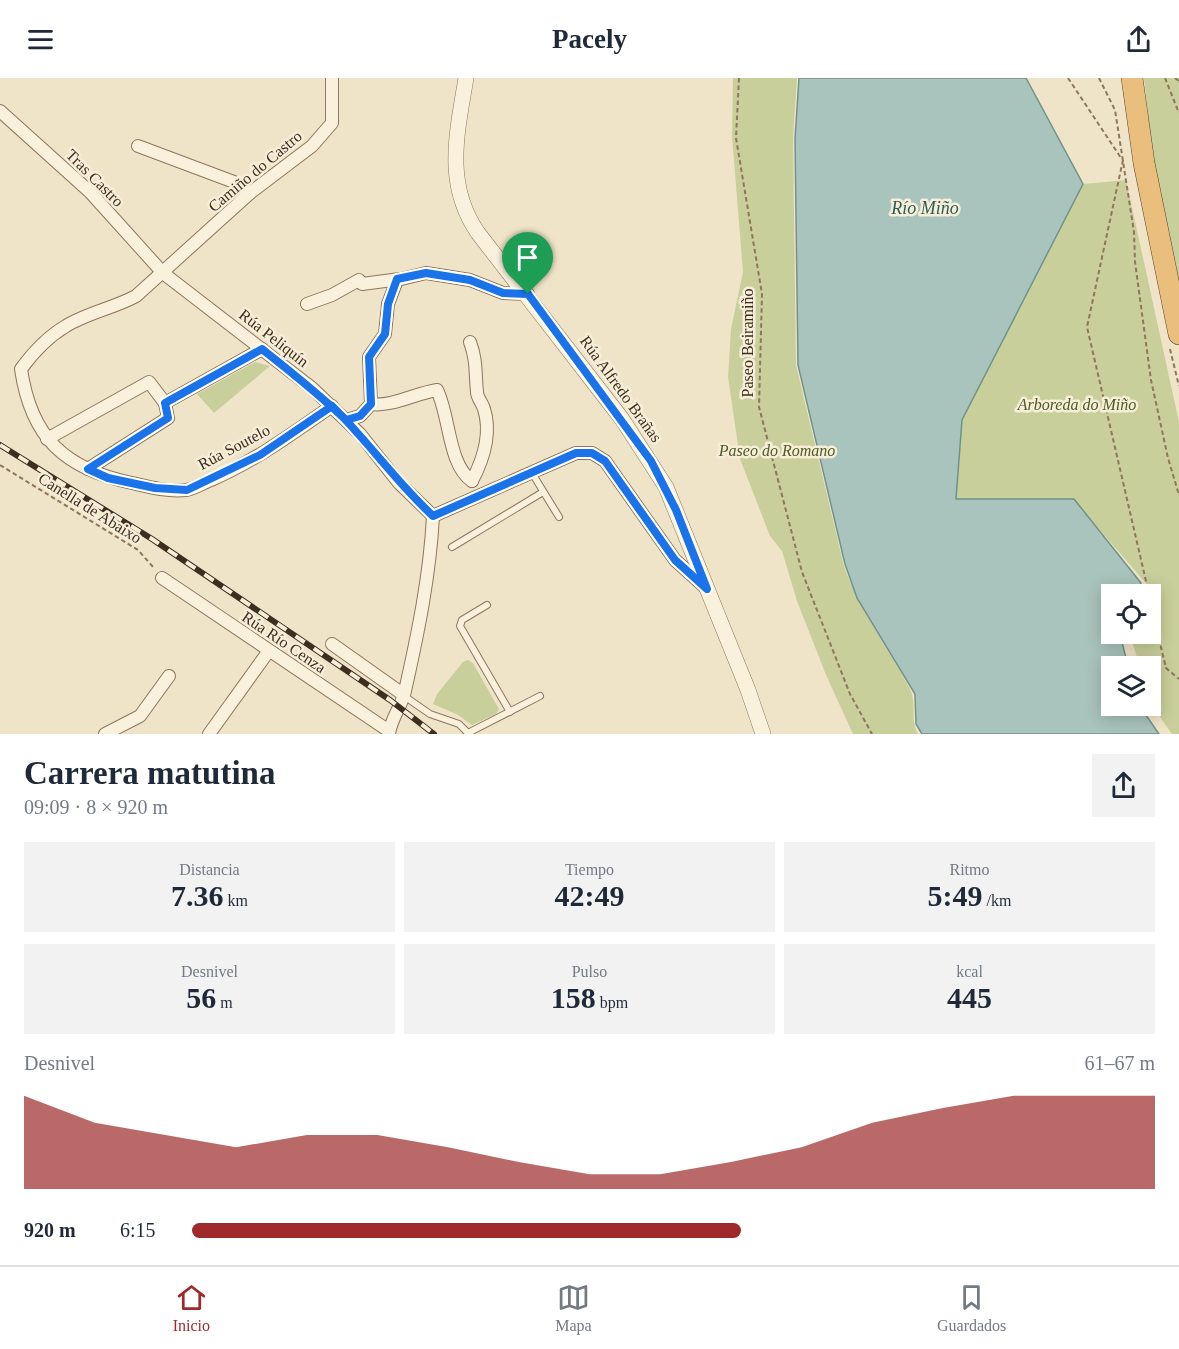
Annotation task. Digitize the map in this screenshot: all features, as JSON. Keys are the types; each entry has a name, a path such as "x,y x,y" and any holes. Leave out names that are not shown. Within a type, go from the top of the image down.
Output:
{"highway":[{"path":"1132,78 1144,163 1179,334"}],"street":[{"name":"Camiño do Castro","path":"163,273 250,193 312,146 333,123 332,78"},
{"name":"Rúa Alfredo Brañas","path":"466,78 454,148 456,183 460,199 478,234 528,294 651,461 676,510 763,734"},
{"name":"Tras Castro","path":"0,111 90,192 163,273"},
{"path":"138,146 234,182 250,193"},
{"name":"Rúa Peliquín","path":"163,273 332,406 360,434 399,483 433,516"},
{"name":"Rúa Soutelo","path":"163,273 136,296 116,307 66,326 30,357 21,369 25,395 47,439 71,462 108,478 155,488 187,490 260,455 332,406"},
{"path":"307,304 332,295 359,280 362,284 426,273 470,280 503,293 528,294"},
{"path":"346,420 360,416 371,404 369,357 385,334 388,304 400,279"},
{"path":"470,342 477,361 477,392 485,411 487,430 484,459 472,481 473,500"},
{"path":"165,403 262,349"},
{"path":"47,439 149,382 165,403 168,418 88,469"},
{"path":"371,404 384,406 414,394 437,390 445,406 453,447 462,475 472,481"},
{"path":"384,731 401,701 431,562 433,516 576,453 592,453 600,456 675,560 707,589"},
{"name":"Rúa Río Cenza","path":"162,578 384,731"},
{"path":"333,644 401,701"},
{"path":"209,734 268,652"},
{"path":"105,734 140,716 169,676"}],"lane":[{"path":"531,473 559,517"},
{"path":"452,547 543,492"},
{"path":"487,606 462,620 460,626 510,712"},
{"path":"401,701 459,724 469,734 540,696"}],"path":[{"name":"Paseo Beiramiño","path":"740,78 736,138 762,294 759,407 802,572 850,694 872,734"},
{"path":"1068,78 1123,160 1087,327 1147,584"},
{"path":"1099,78 1115,110 1134,232 1135,262 1150,380 1179,495"},
{"path":"1165,78 1179,113"},
{"path":"1175,78 1179,81"},
{"name":"Canella de Abaixo","path":"0,465 138,550 162,578"},
{"path":"1160,644 1166,668 1179,679"}],"green space":[{"name":"Paseo do Romano","path":"733,78 797,78 793,138 796,365 844,566 866,614 910,689 914,723 918,734 853,734 826,675 797,601 782,551 770,536 740,459 728,377 731,329 743,272 732,136"},
{"path":"1144,78 1179,78 1179,287 1153,159"},
{"name":"Arboreda do Miño","path":"1126,180 1179,422 1179,734 1172,734 1160,716 1161,656 1137,656 1133,645 1161,644 1161,584 1147,584 1074,500 956,499 962,420 1083,184"},
{"path":"255,362 270,366 214,413 197,394"},
{"path":"468,660 473,663 499,709 496,714 472,725 458,715 433,704 437,694 463,662"}],"water":[{"name":"Río Miño","path":"799,78 1026,78 1083,184 962,420 956,499 1074,499 1141,583 1101,584 1101,644 1122,644 1126,656 1101,656 1101,716 1147,716 1159,734 922,734 916,724 915,694 857,598 845,564 798,365 795,139"}],"railway":[{"path":"0,445 152,539 390,700 434,734"}],"route":[{"path":"528,294 503,293 470,280 426,273 397,279 388,304 385,334 369,357 368,386 371,404 360,416 346,420 332,406 312,388 262,349 165,403 168,418 88,469 108,478 155,488 187,490 226,474 260,455 332,406 346,420 360,434 399,483 433,516 576,453 592,453 605,461 675,560 707,589 666,487 651,461 528,294"}]}
